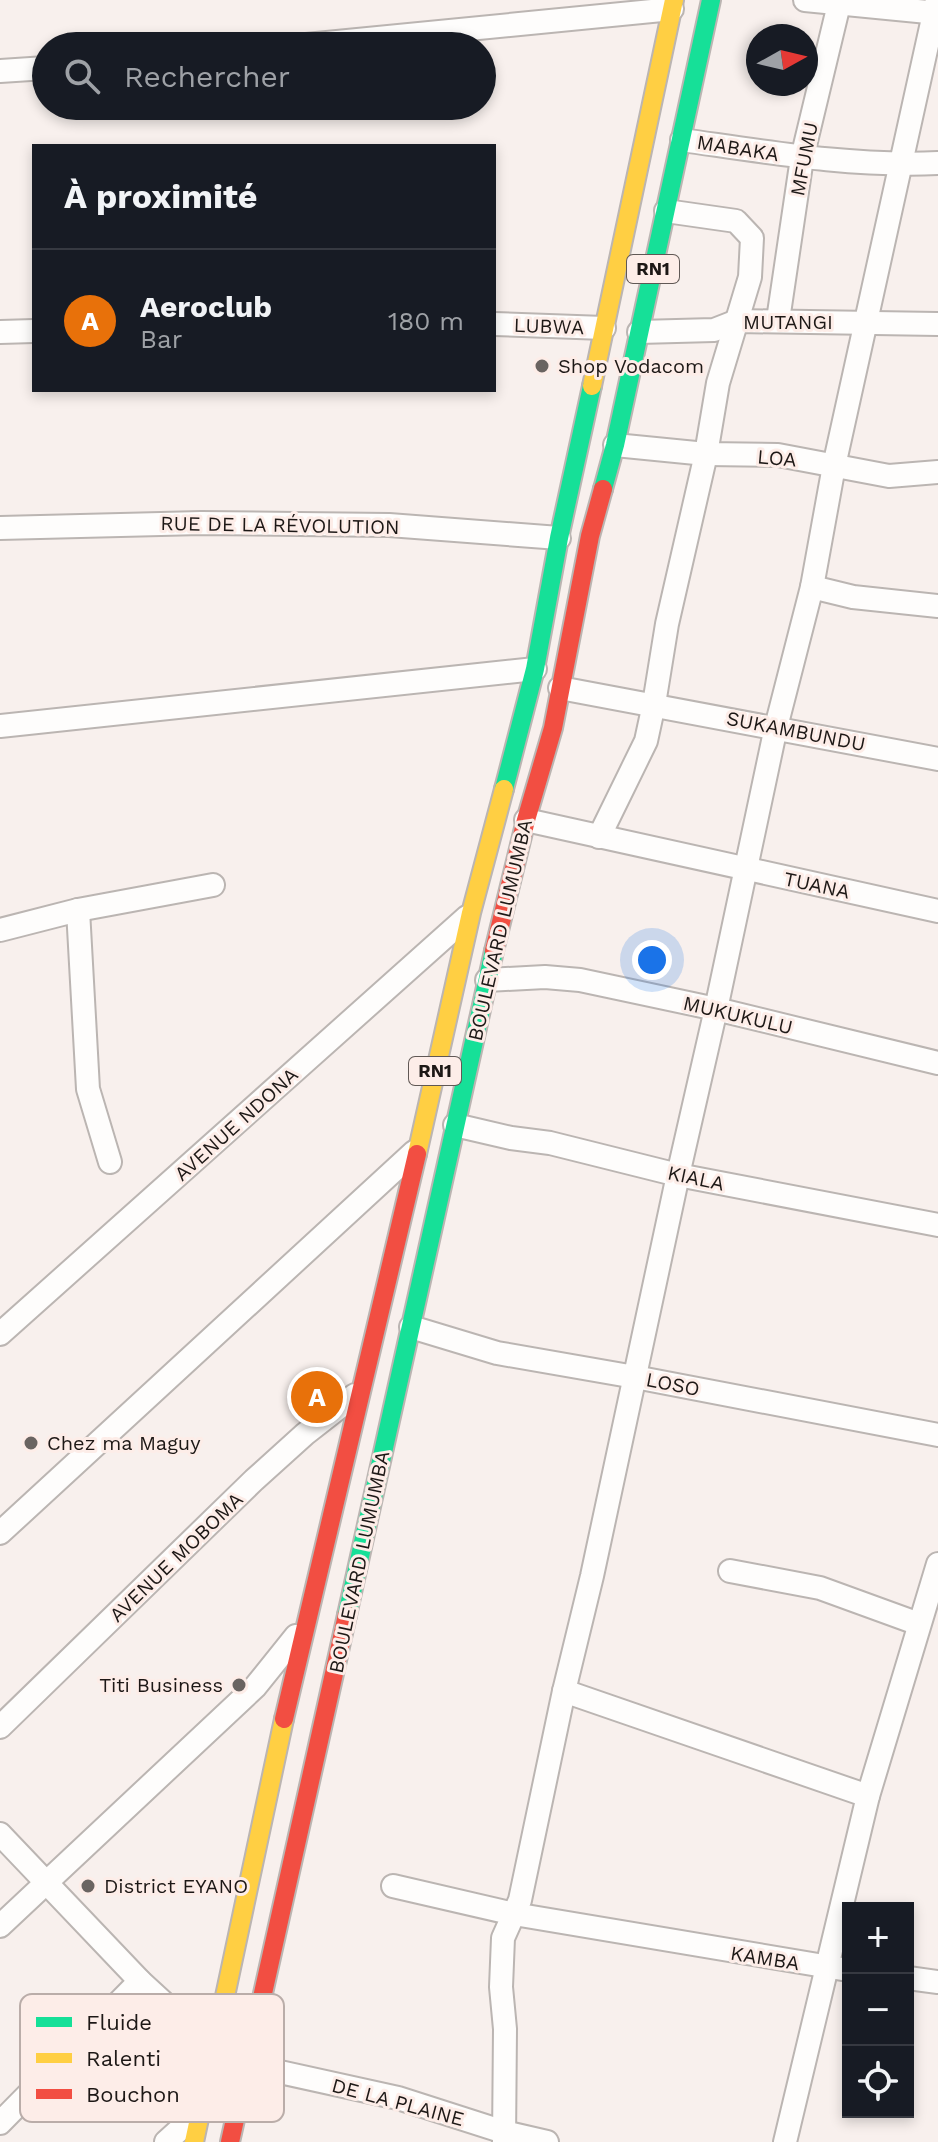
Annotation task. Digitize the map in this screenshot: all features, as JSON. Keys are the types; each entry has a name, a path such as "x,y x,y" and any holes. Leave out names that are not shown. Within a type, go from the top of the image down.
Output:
{"highway":[{"name":"BOULEVARD LUMUMBA","path":"229,1994 411,1327 487,980 526,820 553,728 592,530 615,445 711,0"},
{"name":"BOULEVARD LUMUMBA","path":"260,1994 303,1726 307,1623 471,913 535,669 559,538 673,4"},
{"path":"632,195 667,206"},
{"name":"BOULEVARD LUMUMBA","path":"194,2142 199,2122"},
{"name":"BOULEVARD LUMUMBA","path":"230,2142 235,2122"}],"street":[{"path":"504,2137 503,1938 520,1900 744,869 812,587 834,466 936,9 805,0"},
{"name":"MFUMU","path":"778,320 802,158 840,2"},
{"path":"422,32 673,4"},
{"path":"0,71 32,69"},
{"name":"MABAKA","path":"682,140 802,158 899,165 938,163"},
{"path":"599,837 646,741 667,624 706,454 718,383 750,277 752,238 736,221 667,206"},
{"name":"MUTANGI","path":"639,332 714,330 737,321 938,324"},
{"name":"LUBWA","path":"496,324 604,328"},
{"path":"0,332 32,331"},
{"name":"LOA","path":"615,445 706,454 778,455 889,476 938,472"},
{"name":"RUE DE LA RÉVOLUTION","path":"0,528 201,523 389,525 559,538"},
{"path":"812,587 853,597 938,606"},
{"path":"0,726 535,669"},
{"name":"SUKAMBUNDU","path":"560,688 938,759"},
{"name":"TUANA","path":"526,820 938,911"},
{"path":"0,930 78,910 213,885"},
{"path":"78,910 88,1089 110,1162"},
{"name":"AVENUE NDONA","path":"0,1334 471,913"},
{"name":"MUKUKULU","path":"487,980 545,977 580,980 716,1009 938,1063"},
{"name":"KIALA","path":"455,1125 550,1143 678,1175 938,1225"},
{"path":"0,1533 418,1149 450,1149"},
{"name":"LOSO","path":"411,1327 497,1353 938,1435"},
{"path":"359,1392 393,1401"},
{"name":"AVENUE MOBOMA","path":"0,1727 254,1480 305,1434 359,1392"},
{"path":"785,2142 837,1969 868,1796 938,1564"},
{"path":"730,1571 820,1588 919,1624"},
{"path":"0,1926 255,1687 307,1623"},
{"path":"564,1691 868,1796"},
{"name":"DE LA PLAINE","path":"0,1834 154,1994"},
{"name":"KAMBA","path":"393,1886 514,1914 837,1969"},
{"path":"914,1979 938,1982"},
{"path":"127,1994 140,1981"},
{"name":"DE LA PLAINE","path":"284,2073 398,2098 504,2137 547,2142"},
{"path":"0,2123 20,2103"},
{"path":"166,2142 189,2122"}],"traffic: fast":[{"path":"603,489 711,0"},
{"path":"504,789 535,669 592,386"},
{"path":"347,1615 494,951"}],"traffic: slow":[{"path":"592,386 674,0"},
{"path":"417,1154 471,913 504,789"},
{"path":"225,1994 284,1719"},
{"path":"194,2142 198,2122"}],"traffic: jam":[{"path":"494,951 526,820 553,728 590,536 603,489"},
{"path":"284,1719 417,1154"},
{"path":"263,1994 347,1615"},
{"path":"230,2142 234,2122"}],"place":[{"name":"Shop Vodacom","path":"542,366"},
{"name":"Aeroclub","path":"317,1397"},
{"name":"Chez ma Maguy","path":"31,1443"},
{"name":"Titi Business","path":"239,1685"},
{"name":"District EYANO","path":"88,1886"}]}
